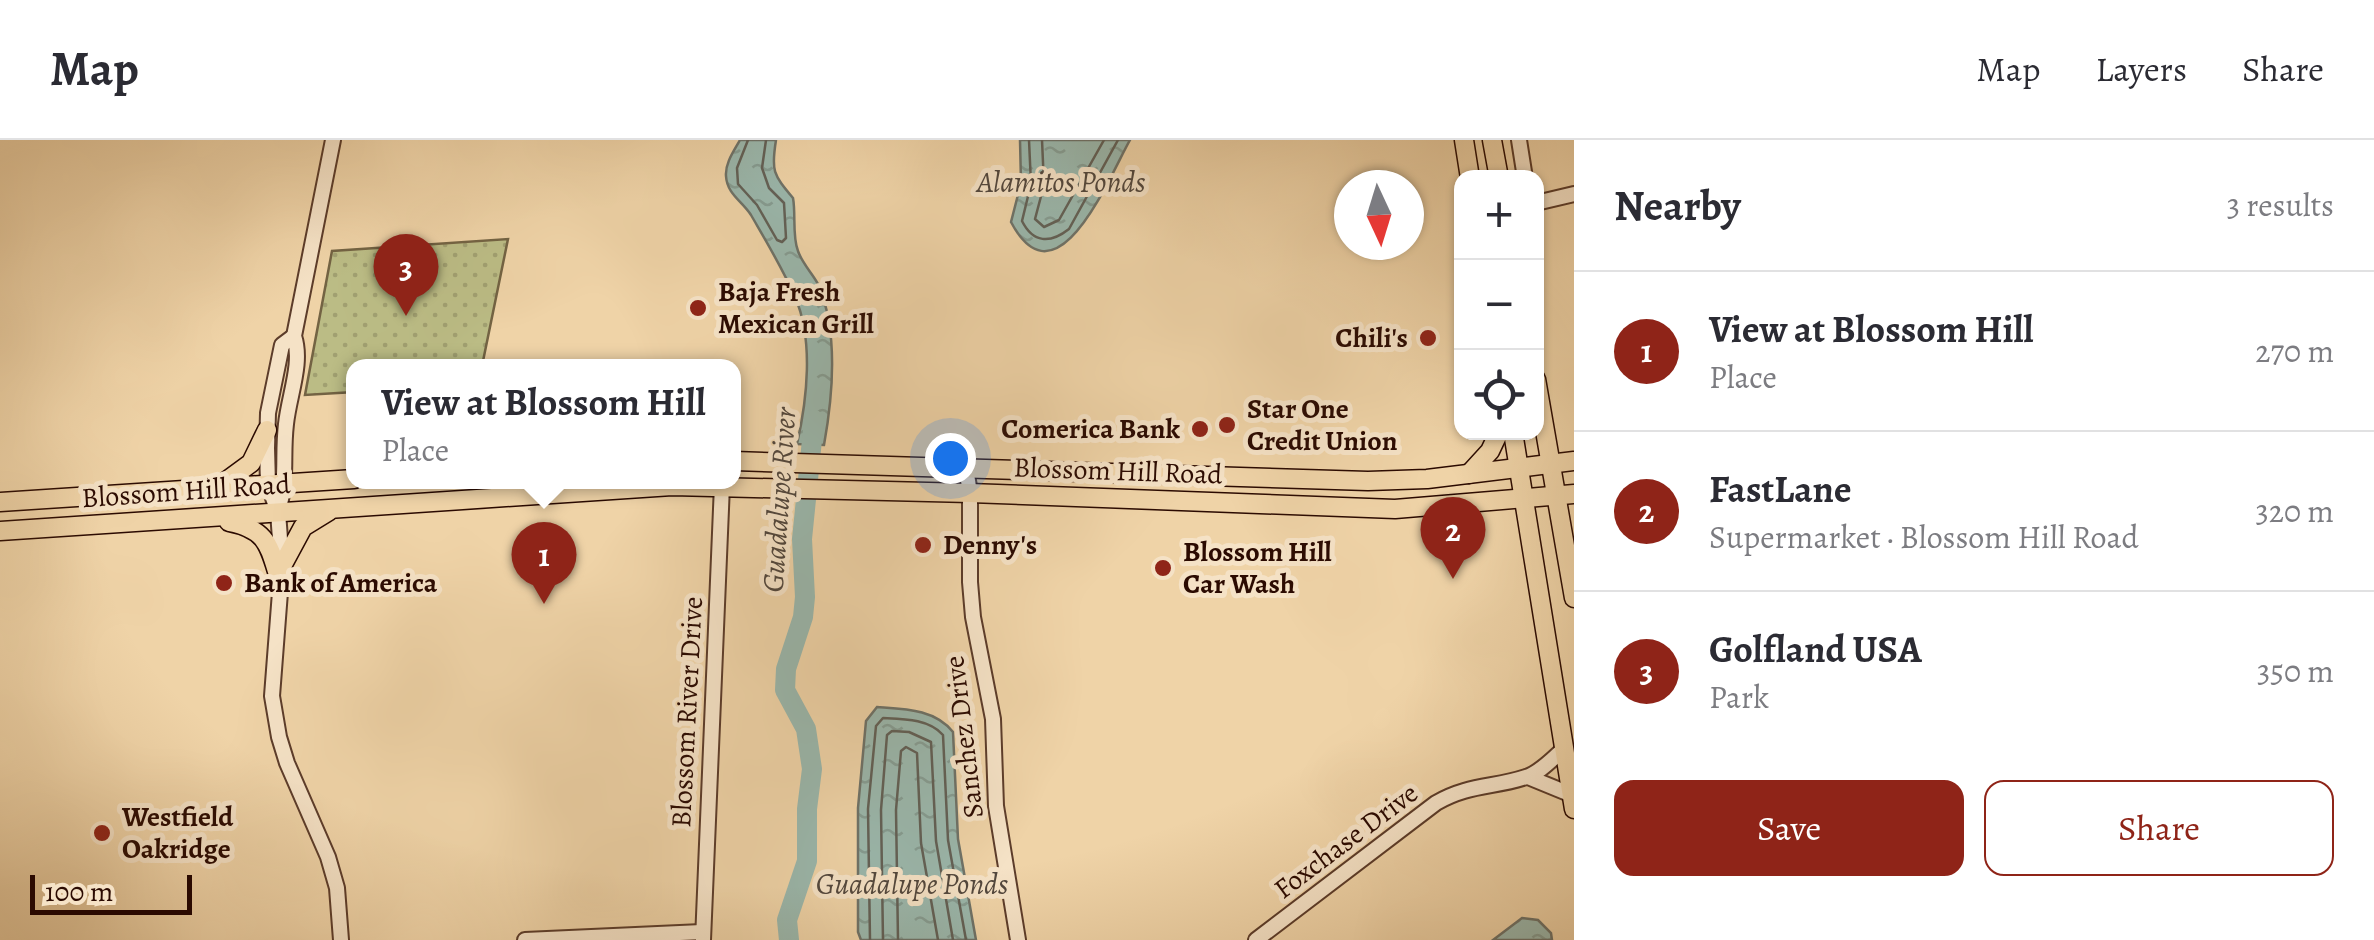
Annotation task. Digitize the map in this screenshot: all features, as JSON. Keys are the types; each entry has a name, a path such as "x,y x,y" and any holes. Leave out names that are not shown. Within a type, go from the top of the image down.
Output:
{"main road":[{"path":"1464,140 1469,170"},
{"path":"1492,140 1498,170"},
{"path":"1544,417 1554,464 1566,495 1574,598"},
{"path":"218,487 251,463 268,430"},
{"path":"1470,474 1495,440"},
{"path":"1514,440 1573,802"},
{"name":"Blossom Hill Road","path":"741,461 1368,481 1574,461"},
{"path":"741,472 759,461"},
{"path":"1230,502 1260,477"},
{"name":"Blossom Hill Road","path":"0,502 346,480"},
{"name":"Blossom Hill Road","path":"741,483 762,487 1406,509 1566,495"},
{"name":"Blossom Hill Road","path":"0,531 332,510 553,489"},
{"path":"281,575 304,527 332,510"},
{"path":"204,518 259,531 281,575"}],"street":[{"path":"277,484 299,350 294,336 333,140"},
{"path":"1519,140 1524,170"},
{"path":"1544,200 1574,194"},
{"path":"294,336 282,345 268,430 277,484 281,575 272,696 279,737 328,856 338,899 341,940"},
{"name":"Sanchez Drive","path":"966,468 973,616 992,719 996,806 1018,940"},
{"name":"Blossom River Drive","path":"703,936 727,489"},
{"name":"Foxchase Drive","path":"1256,940 1455,792 1528,777 1564,749"},
{"path":"1528,777 1573,802"},
{"path":"525,940 703,936"}],"green space":[{"path":"508,239 483,359 346,359 346,392 305,395 332,251"}],"water":[{"path":"740,140 776,140 774,166 793,198 796,245 825,303 832,364 824,445 797,444 806,389 805,332 795,297 780,266 727,182 727,166"},
{"name":"Alamitos Ponds","path":"1020,140 1130,140 1080,228 1063,244 1046,251 1028,245 1011,222 1021,183"},
{"name":"Guadalupe Ponds","path":"877,707 928,715 953,732 958,839 976,940 861,940 858,808 866,721"},
{"path":"1522,918 1538,920 1551,933 1552,940 1493,940"}],"waterway":[{"name":"Guadalupe River","path":"789,940 787,920 807,861 812,769 806,729 785,690 786,669 803,617 802,539 814,420"}],"place":[{"name":"Baja Fresh Mexican Grill","path":"698,308"},
{"name":"Golfland USA","path":"406,316"},
{"name":"Chili's","path":"1428,338"},
{"name":"Star One Credit Union","path":"1227,425"},
{"name":"Comerica Bank","path":"1200,429"},
{"name":"Denny's","path":"923,545"},
{"name":"Blossom Hill Car Wash","path":"1163,568"},
{"name":"FastLane","path":"1453,579"},
{"name":"Bank of America","path":"224,583"},
{"name":"View at Blossom Hill","path":"544,604"},
{"name":"Westfield Oakridge","path":"102,833"}]}
